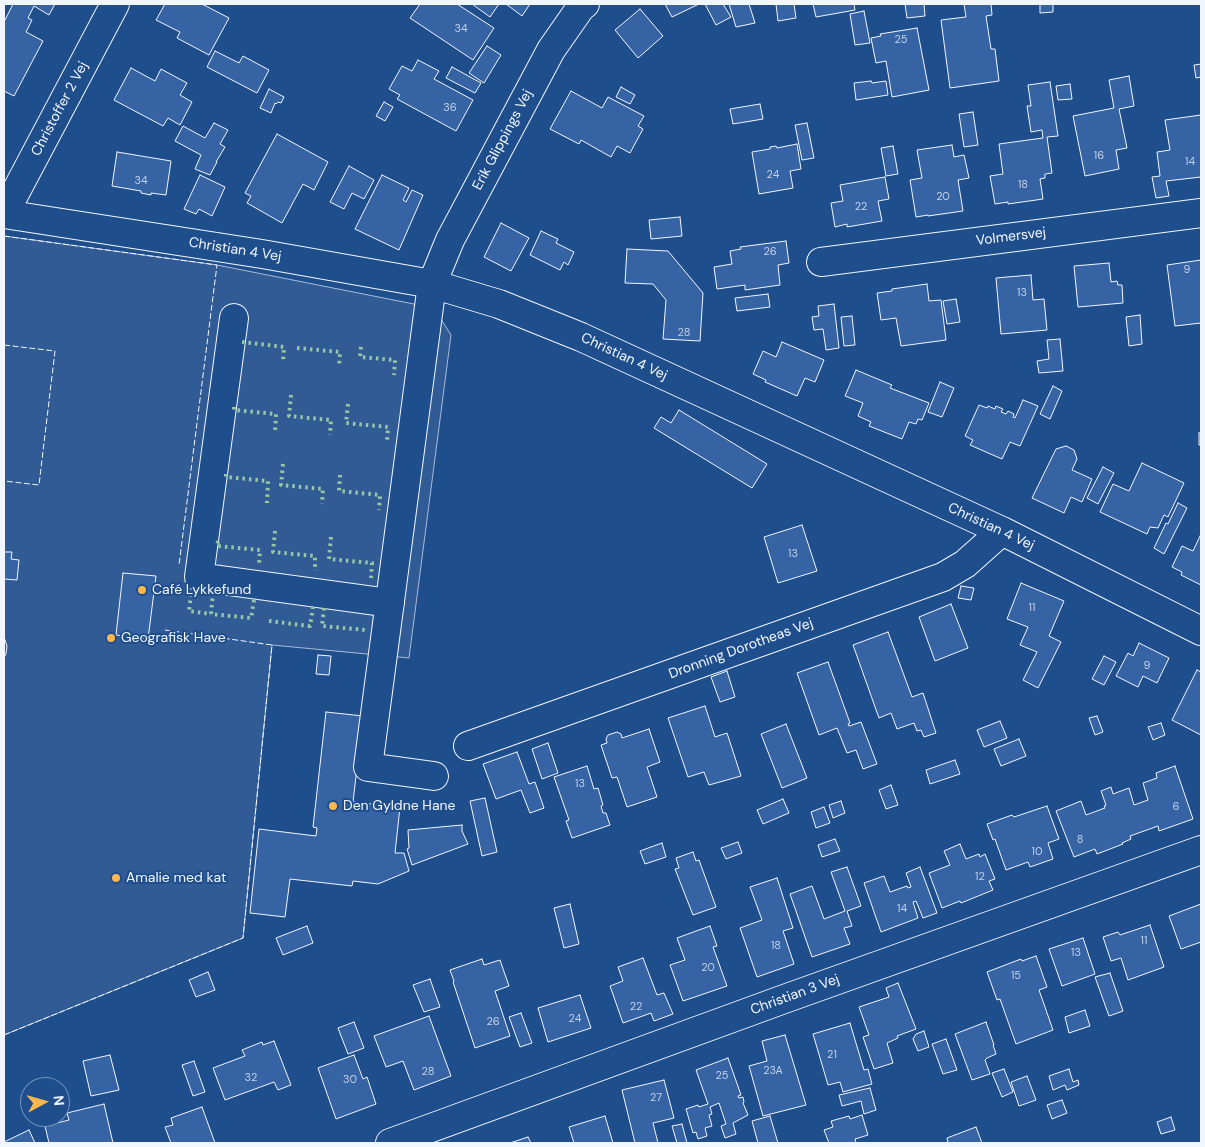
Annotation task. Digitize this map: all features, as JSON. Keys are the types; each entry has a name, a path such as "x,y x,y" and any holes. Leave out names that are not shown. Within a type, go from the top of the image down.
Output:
{"street":[{"name":"Christoffer 2 Vej","path":"4,214 115,4"},
{"name":"Erik Glippings Vej","path":"434,776 368,767 432,284 450,240 551,50 585,4"},
{"name":"Volmersvej","path":"821,262 1201,213"},
{"name":"Christian 4 Vej","path":"4,214 262,254 432,284 499,304 581,337 1002,531 1201,631"},
{"path":"234,318 199,577 390,603"},
{"name":"Dronning Dorotheas Vej","path":"468,746 943,577 965,564 1002,531"},
{"name":"Christian 3 Vej","path":"390,1143 1201,850"}],"shaded area":[{"name":"Geografisk Have","path":"4,236 217,265 434,308 451,335 409,658 272,645 243,938 4,1035"}],"building":[{"path":"13,4 55,4 49,15 34,6 28,18 32,20 26,32 43,41 14,96 4,91 4,22"},
{"path":"165,4 202,4 229,18 209,55 177,38 180,32 156,20"},
{"path":"420,4 457,4 494,28 473,60 410,18"},
{"path":"472,4 499,4 490,17"},
{"path":"506,4 530,4 522,16"},
{"path":"665,4 699,4 672,17"},
{"path":"705,4 723,4 731,17 716,25"},
{"path":"729,4 749,4 755,23 736,27"},
{"path":"776,4 794,4 796,18 778,21"},
{"path":"813,4 854,4 855,10 816,17"},
{"path":"905,4 924,4 925,16 907,18"},
{"path":"964,4 991,4 992,15 986,16 991,49 995,49 999,81 950,88 941,20 966,17"},
{"path":"1040,4 1053,4 1053,12 1040,13"},
{"path":"640,9 663,36 638,58 615,30"},
{"path":"864,11 870,43 855,45 850,14"},
{"path":"917,28 929,90 892,97 886,61 876,63 871,38 881,36 880,34"},
{"path":"487,46 501,55 484,83 469,73"},
{"path":"215,51 239,63 243,56 269,70 257,93 207,67"},
{"path":"418,60 439,71 434,79 473,100 456,131 397,99 400,95 389,89 402,66 412,71"},
{"path":"1201,64 1201,77 1196,78 1194,65"},
{"path":"452,67 481,83 475,93 446,78"},
{"path":"131,68 155,81 161,69 187,83 180,95 192,102 180,125 168,118 163,126 114,100"},
{"path":"1129,76 1134,106 1119,109 1127,148 1116,150 1119,169 1085,176 1073,116 1114,108 1109,80"},
{"path":"871,81 872,83 886,81 888,95 856,100 854,83"},
{"path":"1050,82 1058,136 1047,137 1052,173 1045,174 1045,178 1040,179 1043,199 995,204 990,176 1003,174 999,144 1043,138 1042,130 1031,132 1027,106 1031,106 1028,85"},
{"path":"1070,84 1072,99 1058,100 1056,86"},
{"path":"621,87 635,95 630,104 616,97"},
{"path":"269,89 284,97 281,103 275,103 271,113 260,108"},
{"path":"571,91 602,108 608,97 644,116 638,126 643,129 630,153 617,146 611,157 581,140 579,144 550,129"},
{"path":"384,102 393,107 385,121 376,116"},
{"path":"760,104 763,119 733,124 730,109"},
{"path":"973,112 978,145 964,147 959,114"},
{"path":"1201,115 1201,177 1166,181 1169,196 1156,198 1152,177 1160,176 1157,152 1170,150 1165,120"},
{"path":"214,123 228,130 220,144 225,147 210,175 195,169 201,155 175,141 183,126 205,138"},
{"path":"807,123 814,158 802,160 795,125"},
{"path":"277,134 328,162 314,190 303,184 282,223 247,203 251,196 245,193"},
{"path":"797,144 801,169 790,171 793,188 759,194 752,152 770,149 770,147 776,146 777,148"},
{"path":"952,145 954,157 964,155 969,178 958,180 963,211 916,217 910,180 922,178 917,150"},
{"path":"893,146 898,174 886,176 881,148"},
{"path":"117,152 171,161 166,195 151,193 151,195 141,193 141,191 112,186"},
{"path":"349,166 374,180 364,199 352,193 344,209 330,202"},
{"path":"200,175 225,187 212,216 199,209 196,214 184,209"},
{"path":"382,175 409,188 403,200 406,202 412,190 423,195 399,250 355,229"},
{"path":"885,177 889,199 878,201 882,221 847,227 847,224 835,227 831,203 843,201 840,185"},
{"path":"680,217 682,236 651,239 649,220"},
{"path":"501,223 529,238 511,271 484,257"},
{"path":"541,231 558,239 556,243 574,252 568,265 564,262 560,270 530,255"},
{"path":"786,241 789,263 778,265 780,285 745,290 745,285 717,289 714,267 732,264 730,251 741,249 740,247"},
{"path":"627,249 668,251 703,293 700,341 663,339 666,300 653,284 625,283"},
{"path":"1201,260 1201,323 1175,326 1167,265"},
{"path":"1109,263 1111,282 1117,281 1118,285 1122,285 1123,303 1078,307 1074,266"},
{"path":"1031,275 1033,300 1044,299 1047,330 1001,334 996,278"},
{"path":"927,284 929,301 941,300 946,340 901,346 896,318 881,320 877,293"},
{"path":"768,294 770,307 737,311 735,298"},
{"path":"956,299 960,322 947,324 943,301"},
{"path":"834,304 839,348 826,350 823,329 814,330 812,317 819,316 818,306"},
{"path":"1140,315 1142,344 1129,346 1126,317"},
{"path":"852,316 855,345 844,346 841,317"},
{"path":"1060,339 1063,371 1039,373 1037,361 1049,359 1047,340"},
{"path":"782,342 824,360 815,382 805,378 797,396 765,382 766,380 753,374 763,351 776,357"},
{"path":"856,370 892,385 890,388 929,403 922,420 918,419 916,424 909,422 902,439 869,426 871,422 858,416 863,403 845,396"},
{"path":"940,382 954,388 942,417 928,412"},
{"path":"1053,386 1062,391 1050,419 1040,414"},
{"path":"1023,400 1038,406 1020,446 1010,442 1002,459 970,445 973,440 965,436 979,405 995,409 996,406 1003,409 1001,412 1006,414 1008,411 1014,414 1013,417 1015,418"},
{"path":"679,410 767,464 752,488 654,428 661,417 671,423"},
{"path":"1199,433 1201,433 1201,445 1199,445"},
{"path":"1066,446 1074,450 1077,459 1072,470 1092,479 1082,502 1071,497 1064,513 1032,498 1056,449"},
{"path":"1142,463 1184,483 1168,517 1164,515 1158,528 1150,527 1147,534 1100,512 1113,484 1129,491"},
{"path":"1103,467 1114,473 1098,504 1087,498"},
{"path":"1178,503 1187,508 1164,554 1154,548"},
{"path":"802,525 817,571 778,583 764,537"},
{"path":"1201,534 1201,585 1181,575 1182,572 1172,567 1182,546 1193,551"},
{"path":"4,552 12,552 11,559 19,560 17,580 4,579"},
{"path":"123,573 156,576 148,639 116,635"},
{"path":"1021,583 1064,601 1049,636 1061,642 1038,688 1023,680 1037,652 1020,645 1028,627 1007,619"},
{"path":"961,586 974,588 971,600 958,598"},
{"path":"951,604 968,648 935,661 919,617"},
{"path":"888,632 912,697 923,693 936,733 924,737 921,730 917,731 914,723 897,729 891,713 879,718 853,645"},
{"path":"4,637 7,646 4,657"},
{"path":"1139,643 1169,658 1157,683 1143,676 1138,687 1116,676 1128,653 1133,656"},
{"path":"318,655 331,656 329,675 316,674"},
{"path":"1104,656 1116,662 1104,685 1092,679"},
{"path":"828,662 850,723 848,724 849,726 861,722 877,764 863,769 856,750 847,753 837,728 819,735 797,673"},
{"path":"1197,670 1201,672 1201,735 1172,720"},
{"path":"727,671 735,697 720,702 711,677"},
{"path":"705,706 715,737 727,733 741,776 709,785 704,772 688,777 668,718"},
{"path":"326,712 363,716 353,802 400,807 395,853 404,853 409,871 378,884 353,881 352,886 290,879 285,917 250,913 259,829 316,836 317,828 313,827"},
{"path":"1097,716 1103,732 1095,735 1089,718"},
{"path":"1000,721 1007,738 984,747 977,730"},
{"path":"1161,723 1165,735 1153,740 1148,727"},
{"path":"786,724 807,778 782,788 761,734"},
{"path":"649,729 660,762 647,767 657,797 627,807 617,777 612,778 601,745 607,743 608,735 617,732 621,734 622,738"},
{"path":"1019,739 1026,756 1001,766 994,749"},
{"path":"548,743 558,773 542,779 532,749"},
{"path":"517,752 529,784 535,782 544,808 530,813 521,790 496,799 483,764"},
{"path":"955,760 960,774 930,784 926,770"},
{"path":"587,766 594,789 598,788 603,805 601,806 603,813 606,813 610,825 572,838 566,821 569,820 554,777"},
{"path":"1175,766 1193,819 1159,831 1158,826 1130,836 1131,839 1123,844 1097,854 1095,849 1074,857 1056,811 1081,801 1086,815 1105,808 1104,806 1106,805 1101,791 1111,787 1113,794 1129,788 1134,805 1148,800 1143,783 1157,778 1156,773"},
{"path":"891,785 898,805 886,809 879,790"},
{"path":"485,798 497,852 482,856 470,801"},
{"path":"783,799 789,813 763,824 757,810"},
{"path":"841,801 845,813 833,818 829,805"},
{"path":"1047,806 1059,839 1048,843 1053,859 1030,867 1028,862 1006,870 995,839 993,840 987,824"},
{"path":"824,807 830,823 816,828 811,812"},
{"path":"462,825 462,831 468,844 412,865 407,849 409,848 408,830"},
{"path":"835,839 840,851 822,857 818,845"},
{"path":"738,842 742,853 726,859 721,848"},
{"path":"662,843 666,857 645,864 640,851"},
{"path":"960,844 966,859 979,854 980,857 985,854 995,879 989,881 993,890 961,903 960,901 942,908 929,873 950,865 944,851"},
{"path":"693,852 696,861 699,860 716,907 693,915 675,869 679,868 676,858"},
{"path":"847,867 861,906 847,911 852,926 844,928 850,944 812,957 790,894 812,886 824,919 845,911 831,872"},
{"path":"920,867 937,913 923,918 916,901 913,902 918,918 881,932 864,883 884,876 890,892 907,886 908,888 911,887 906,873"},
{"path":"777,878 793,928 783,931 794,964 757,977 740,928 762,920 750,887"},
{"path":"570,904 579,944 564,948 554,908"},
{"path":"1201,904 1201,942 1181,949 1169,916"},
{"path":"1150,925 1164,967 1128,980 1121,958 1111,961 1103,937 1118,932 1120,935"},
{"path":"307,926 313,943 283,955 276,938"},
{"path":"710,926 717,946 713,947 727,986 683,1001 670,965 685,960 677,938"},
{"path":"1083,938 1095,974 1062,986 1049,949"},
{"path":"1036,956 1047,987 1039,990 1053,1030 1016,1044 1000,999 997,1000 987,972 1021,959 1022,961"},
{"path":"643,958 657,995 664,993 673,1014 654,1021 651,1013 623,1023 610,986 623,981 618,967"},
{"path":"482,959 484,965 500,960 509,986 495,991 510,1036 475,1048 450,970"},
{"path":"208,972 215,990 196,997 189,980"},
{"path":"1110,973 1123,1011 1109,1016 1095,977"},
{"path":"430,979 440,1007 424,1012 413,985"},
{"path":"898,983 916,1029 897,1036 898,1038 887,1043 893,1063 874,1069 863,1037 869,1035 859,1007 889,997 886,988"},
{"path":"580,995 591,1028 548,1042 538,1008"},
{"path":"1085,1010 1090,1026 1069,1033 1065,1017"},
{"path":"521,1013 532,1043 520,1047 509,1017"},
{"path":"429,1016 451,1076 414,1090 403,1061 386,1067 374,1036"},
{"path":"354,1022 364,1048 348,1054 338,1028"},
{"path":"986,1022 996,1054 985,1060 990,1074 972,1080 955,1034"},
{"path":"850,1023 864,1070 868,1069 872,1084 843,1092 840,1082 828,1085 813,1034"},
{"path":"924,1031 929,1047 918,1051 913,1039 916,1034"},
{"path":"785,1035 806,1105 763,1116 749,1066 767,1061 762,1041"},
{"path":"946,1039 957,1070 943,1074 932,1044"},
{"path":"274,1041 291,1085 278,1090 274,1082 225,1100 213,1068 245,1056 242,1050 262,1042 263,1045"},
{"path":"110,1055 119,1090 91,1096 83,1061"},
{"path":"354,1055 363,1079 367,1077 376,1104 336,1119 318,1068"},
{"path":"728,1058 741,1095 738,1096 739,1098 743,1097 743,1103 748,1115 733,1123 736,1134 725,1138 721,1126 726,1124 719,1103 710,1107 712,1114 709,1115 712,1126 705,1128 707,1136 698,1139 696,1132 693,1133 686,1109 708,1104 696,1070"},
{"path":"194,1061 205,1092 193,1096 182,1065"},
{"path":"1004,1069 1013,1092 1002,1097 992,1073"},
{"path":"1069,1069 1073,1082 1078,1080 1079,1085 1067,1090 1065,1085 1053,1090 1049,1076"},
{"path":"1027,1076 1036,1100 1019,1106 1011,1082"},
{"path":"664,1080 674,1118 653,1123 658,1143 635,1143 622,1090"},
{"path":"870,1088 876,1110 864,1114 861,1101 842,1106 839,1095"},
{"path":"1062,1100 1067,1113 1052,1119 1047,1105"},
{"path":"104,1104 113,1143 49,1143 45,1127 70,1127 70,1112"},
{"path":"202,1107 215,1143 171,1143 165,1127 173,1125 171,1118"},
{"path":"862,1115 868,1135 855,1139 856,1143 829,1143 824,1130 833,1127 831,1121 849,1116 850,1119"},
{"path":"605,1116 613,1143 574,1143 569,1127"},
{"path":"770,1116 778,1143 758,1143 752,1121"},
{"path":"1171,1117 1175,1130 1161,1134 1157,1122"},
{"path":"682,1124 687,1143 677,1143 672,1126"},
{"path":"976,1127 982,1143 948,1143 947,1138"},
{"path":"29,1130 35,1143 4,1143 4,1142"},
{"path":"528,1137 531,1143 510,1143"}],"hedge":[{"path":"242,342 284,347 283,362"},
{"path":"361,347 360,357 395,360 394,375"},
{"path":"297,348 340,352 339,367"},
{"path":"291,395 289,416 331,420 330,435"},
{"path":"348,404 346,423 388,427 387,442"},
{"path":"234,407 234,410 276,414 275,433"},
{"path":"283,464 281,485 323,489 322,504"},
{"path":"226,474 226,477 268,481 267,503"},
{"path":"340,475 339,491 380,495 379,510"},
{"path":"275,531 273,552 315,556 315,571"},
{"path":"331,537 329,559 372,563 371,578"},
{"path":"218,541 217,546 260,550 259,565"},
{"path":"213,592 211,614 251,618 254,600"},
{"path":"191,594 189,611 211,614"},
{"path":"269,621 310,626 313,607"},
{"path":"324,608 322,626 366,630"}],"fence":[{"path":"4,236 217,265 179,565"},
{"path":"4,345 55,351 39,485 4,481"},
{"path":"4,1035 243,938 272,645 165,630"}],"place":[{"name":"Café Lykkefund","path":"142,590"},
{"name":"Geografisk Have","path":"111,638"},
{"name":"Den Gyldne Hane","path":"333,806"},
{"name":"Amalie med kat","path":"116,878"}]}
